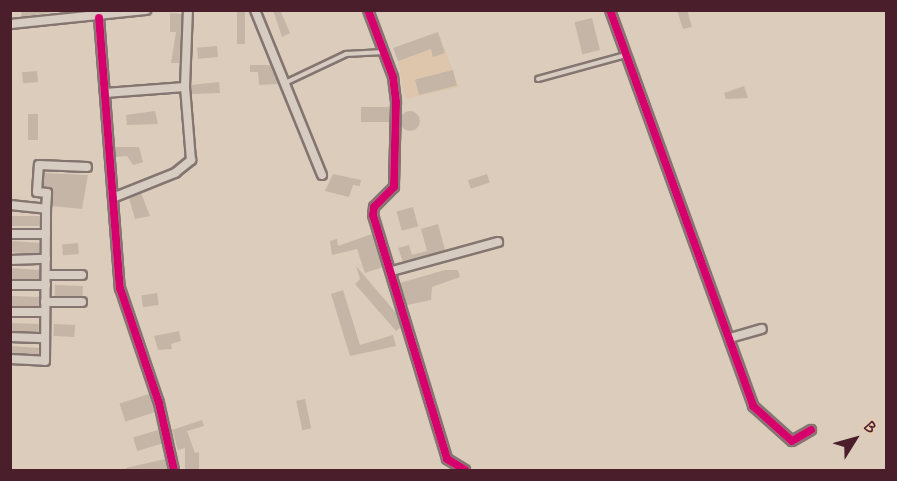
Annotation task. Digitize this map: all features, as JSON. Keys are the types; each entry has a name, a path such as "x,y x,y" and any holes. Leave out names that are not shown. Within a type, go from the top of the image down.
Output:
{"street":[{"path":"10,24 68,14 99,18 146,10"},
{"path":"115,197 189,163 185,87 188,10"},
{"path":"255,10 322,175"},
{"path":"368,10 385,52 396,103 395,181 393,190 376,204 373,215 392,271 447,459 465,471"},
{"path":"610,10 759,415 792,441 811,430"},
{"path":"99,18 115,197 120,288 159,403 174,471"},
{"path":"105,93 185,87"},
{"path":"10,359 45,361 47,193 38,192 39,165 87,167"},
{"path":"10,206 46,209"},
{"path":"10,234 46,234"},
{"path":"392,271 498,242"},
{"path":"10,260 46,259"},
{"path":"46,275 82,275"},
{"path":"10,285 46,285"},
{"path":"45,302 82,302"},
{"path":"10,312 45,312"},
{"path":"730,338 762,329"},
{"path":"10,337 44,338"}],"lane":[{"path":"285,83 346,54 385,52"},
{"path":"538,79 627,55"}],"shaded area":[{"path":"438,32 459,87 405,99 398,61"}],"building":[{"path":"22,10 66,10 21,17"},
{"path":"237,10 245,10 245,44 237,44"},
{"path":"273,10 280,10 290,33 282,37"},
{"path":"677,10 687,10 692,27 683,29"},
{"path":"170,13 182,14 180,63 171,63 176,32 170,32"},
{"path":"592,18 600,50 583,54 575,22"},
{"path":"438,32 445,53 433,57 431,49 398,61 393,48"},
{"path":"217,46 218,57 198,59 197,48"},
{"path":"250,65 271,65 279,84 259,85 258,72 250,72"},
{"path":"453,70 457,86 419,95 415,79"},
{"path":"37,71 38,82 23,83 22,72"},
{"path":"219,82 220,93 192,94 191,85"},
{"path":"744,86 748,98 726,99 724,93"},
{"path":"361,107 389,107 389,122 361,122"},
{"path":"155,111 158,124 127,125 126,115"},
{"path":"410,111 417,114 420,121 417,128 410,131 403,128 400,121 403,114"},
{"path":"28,114 38,114 38,140 28,140"},
{"path":"115,147 139,147 143,162 133,165 127,156 116,157"},
{"path":"44,173 88,175 82,209 52,206 53,191 43,187"},
{"path":"333,174 361,180 360,186 353,185 349,197 325,191"},
{"path":"487,174 490,183 471,189 468,180"},
{"path":"141,193 150,216 135,219 129,198"},
{"path":"413,207 418,226 402,231 397,211"},
{"path":"10,216 40,216 40,226 10,226"},
{"path":"438,224 445,250 403,262 398,248 409,245 412,255 427,251 421,229"},
{"path":"372,234 383,267 365,273 357,249 332,255 330,241 337,239 338,246"},
{"path":"10,241 40,243 39,254 10,252"},
{"path":"78,243 79,254 63,255 62,244"},
{"path":"356,266 397,314 401,327 396,331 355,284 360,279"},
{"path":"10,268 40,270 40,279 10,279"},
{"path":"445,270 458,270 460,277 432,287 431,300 407,305 400,283"},
{"path":"55,285 83,286 83,297 55,296"},
{"path":"343,290 360,345 393,335 396,346 350,356 331,294"},
{"path":"157,293 159,305 143,307 141,296"},
{"path":"10,296 39,297 39,307 10,306"},
{"path":"10,323 39,324 39,332 10,331"},
{"path":"54,324 75,325 74,337 53,336"},
{"path":"179,331 181,341 171,344 172,349 158,350 154,336"},
{"path":"10,346 39,348 38,355 10,353"},
{"path":"149,394 155,412 125,422 120,404"},
{"path":"305,399 311,428 302,430 296,401"},
{"path":"202,420 204,426 187,431 195,453 199,452 199,469 185,469 185,448 178,450 172,430"},
{"path":"158,430 162,443 137,451 133,438"},
{"path":"165,459 167,471 126,471 126,468"}],"cycle path":[{"path":"368,10 393,77 396,103 394,187 374,207 373,215 447,459 465,470"},
{"path":"610,10 753,406 792,441 811,430"},
{"path":"99,18 120,288 159,403 174,470"}]}
